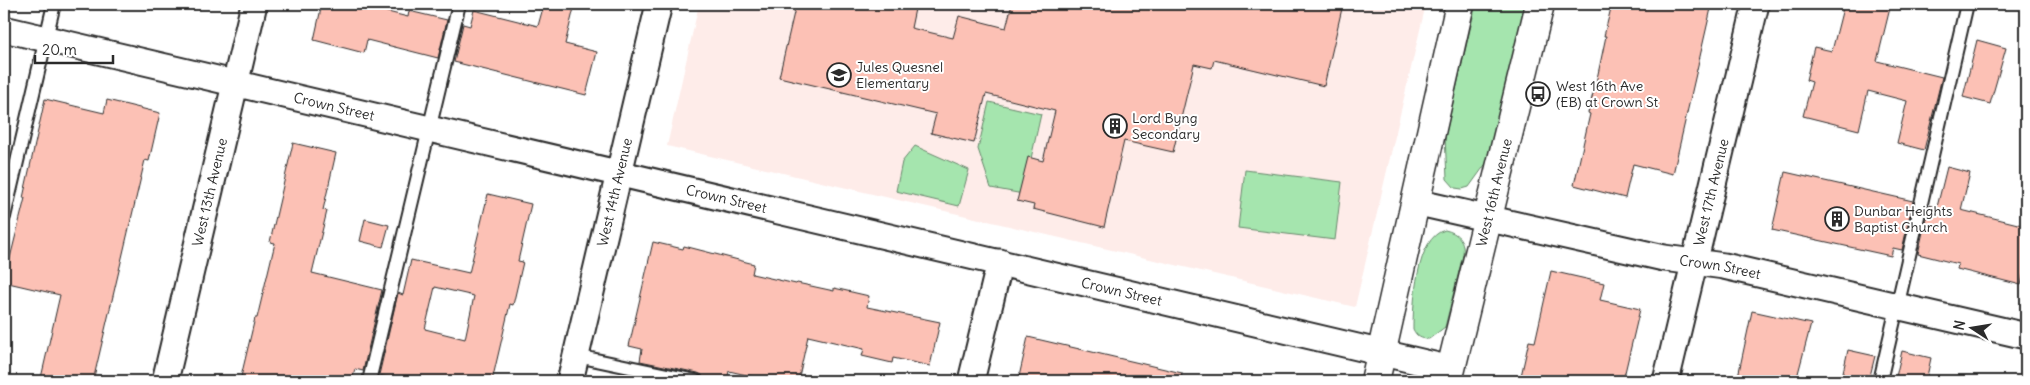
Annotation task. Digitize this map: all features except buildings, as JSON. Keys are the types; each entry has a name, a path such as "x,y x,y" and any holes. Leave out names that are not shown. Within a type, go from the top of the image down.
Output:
{"main road":[{"path":"1375,381 1460,4"},
{"name":"West 16th Avenue","path":"1450,375 1540,4"}],"street":[{"name":"West 13th Avenue","path":"165,381 254,4"},
{"name":"West 14th Avenue","path":"570,381 659,4"},
{"name":"West 17th Avenue","path":"1666,381 1756,4"},
{"name":"Crown Street","path":"4,30 1000,262 1381,353 1450,375"},
{"name":"Crown Street","path":"1415,202 1664,258 1724,266 2026,336"},
{"path":"971,381 1000,262"}],"lane":[{"path":"4,217 54,4"},
{"path":"369,381 459,4"},
{"path":"1880,381 1967,4"},
{"path":"576,356 696,381"}],"shaded area":[{"name":"Lord Byng Secondary","path":"699,4 1426,4 1355,307 667,146"}],"green space":[{"path":"1476,4 1526,4 1490,158 1469,187 1462,189 1455,188 1447,179 1445,136"},
{"path":"989,102 1041,114 1023,194 991,188 978,149"},
{"path":"915,146 969,170 959,206 896,191 902,162"},
{"path":"1245,170 1342,182 1335,240 1238,228"},
{"path":"1445,230 1454,233 1460,238 1463,245 1463,255 1445,327 1429,339 1424,339 1418,336 1413,329 1415,289 1418,273 1428,245 1435,235"}],"place":[{"name":"Jules Quesnel Elementary","path":"839,75"},
{"name":"West 16th Ave (EB) at Crown St","path":"1538,94"},
{"name":"Lord Byng Secondary","path":"1115,126"},
{"name":"Dunbar Heights Baptist Church","path":"1837,219"}]}
